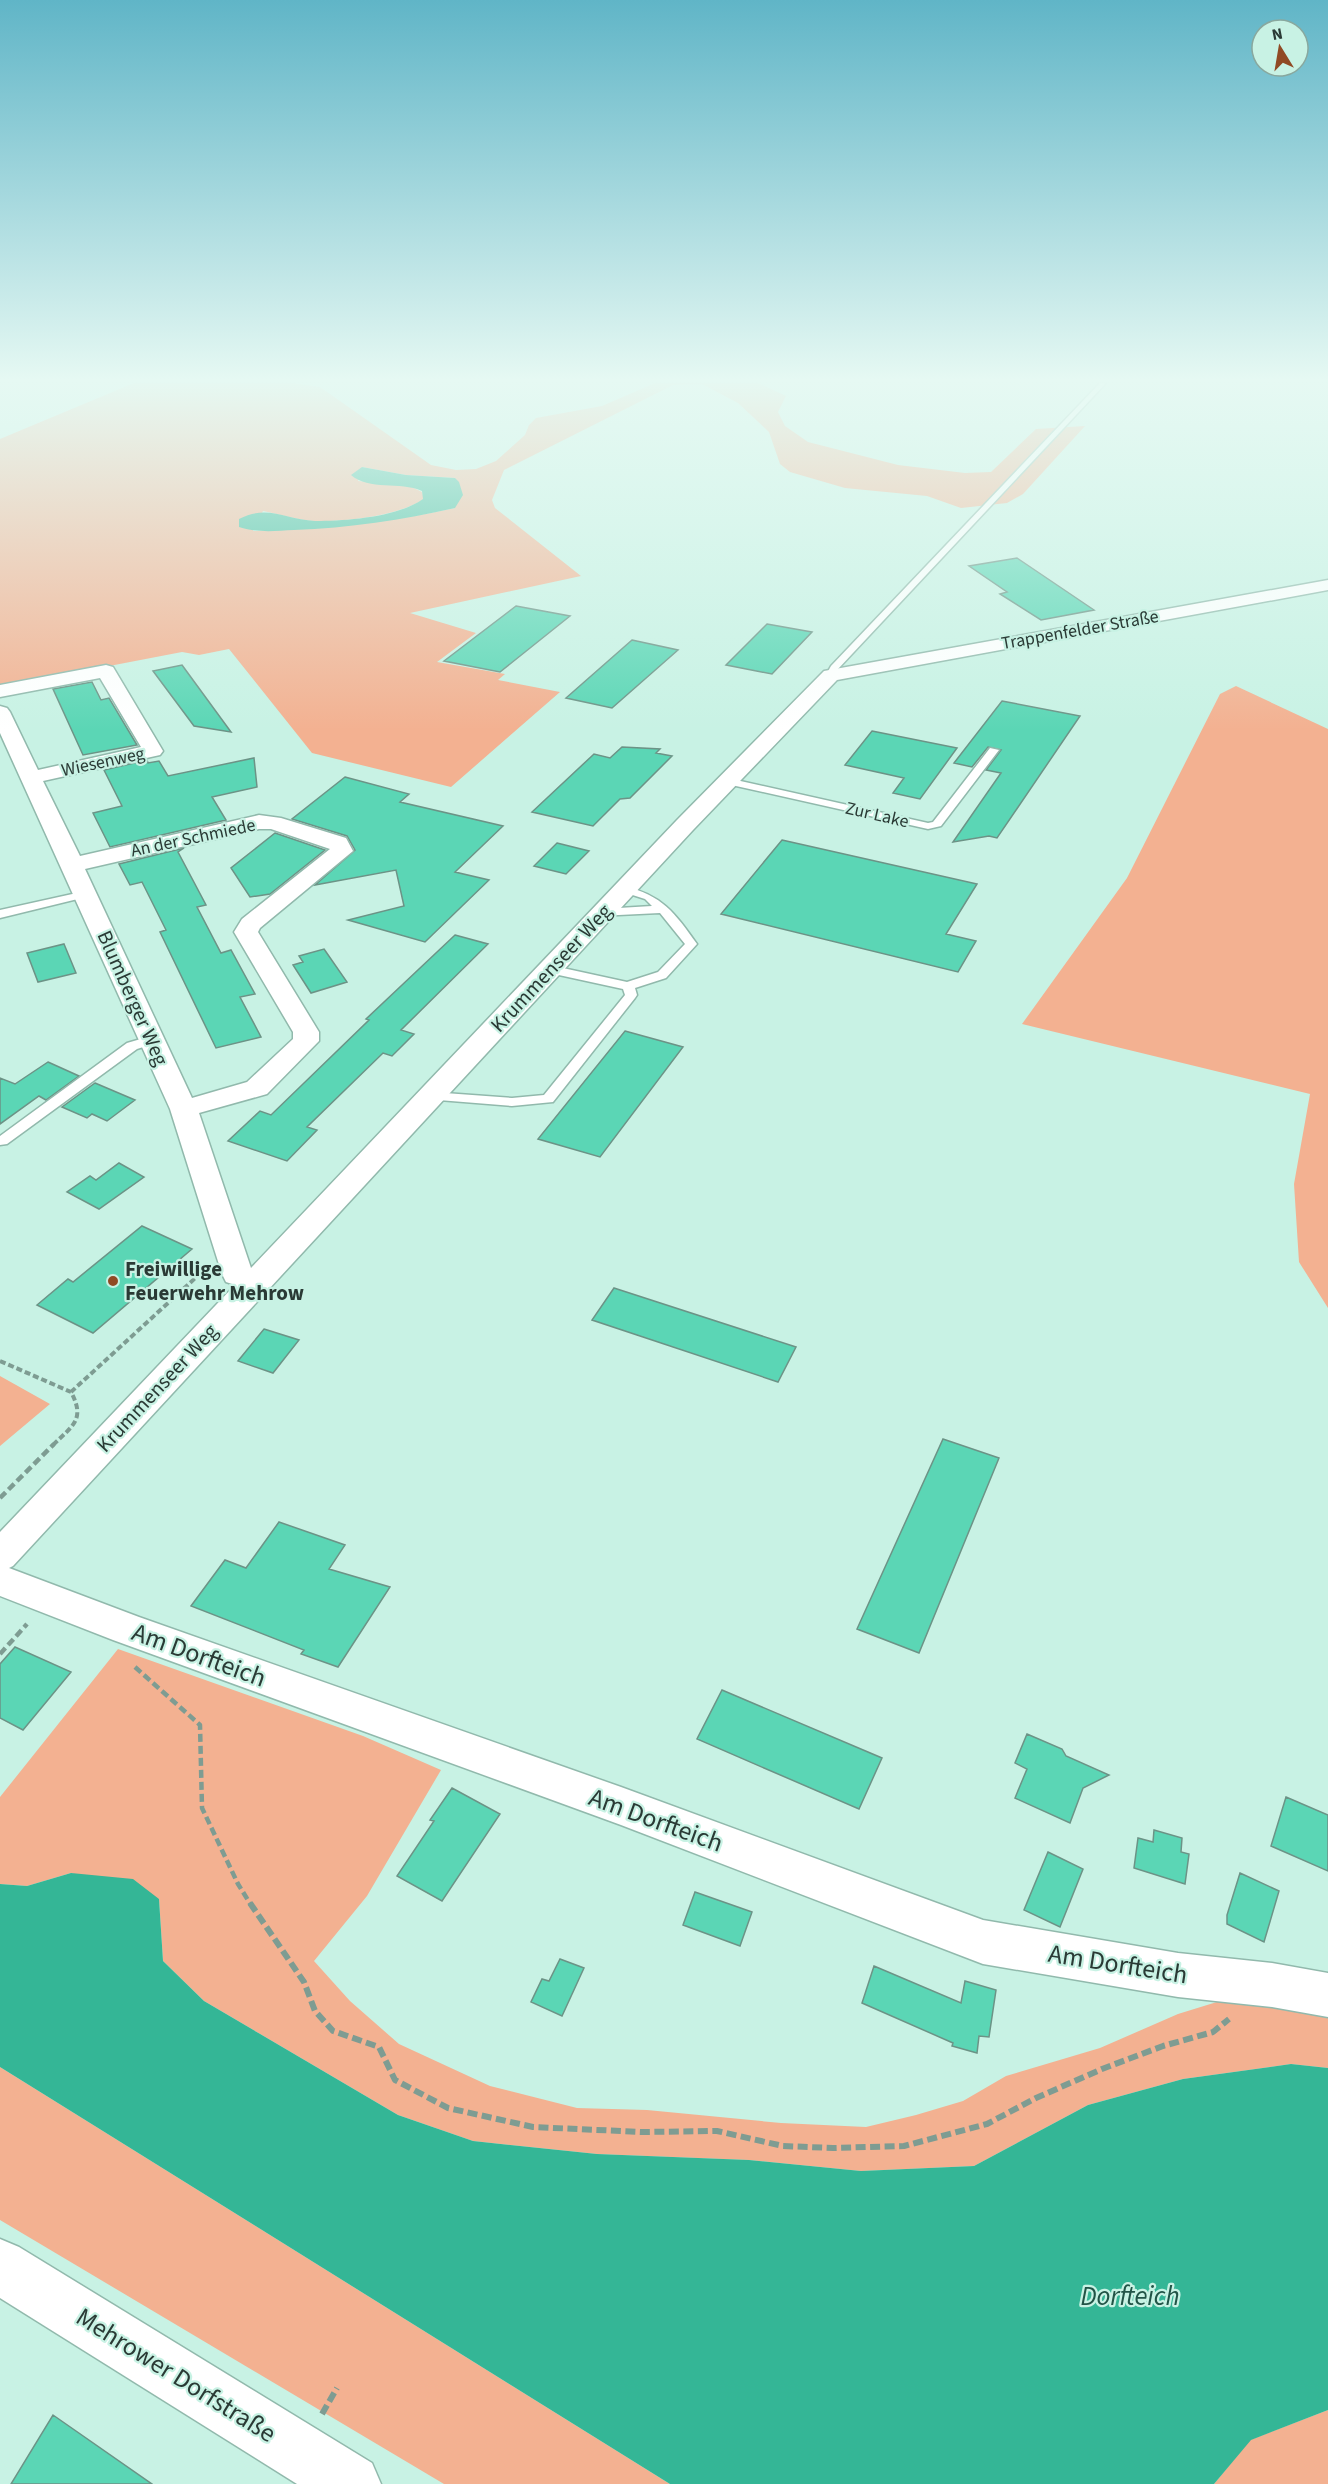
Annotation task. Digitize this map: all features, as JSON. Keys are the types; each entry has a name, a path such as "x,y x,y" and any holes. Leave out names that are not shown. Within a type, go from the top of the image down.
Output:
{"main road":[{"name":"Mehrower Dorfstraße","path":"0,2266 351,2484"}],"street":[{"name":"Trappenfelder Straße","path":"831,675 1328,585"},
{"name":"Wiesenweg","path":"0,691 106,671 153,751 32,777"},
{"name":"Krummenseer Weg","path":"0,1556 624,889 831,675"},
{"name":"Blumberger Weg","path":"0,712 184,1109 237,1274 255,1281"},
{"name":"An der Schmiede","path":"72,865 259,822 273,823 339,843 342,851 250,924 246,932 306,1032 306,1041 257,1088 184,1109"},
{"name":"Am Dorfteich","path":"0,1580 126,1629 621,1806 983,1942 1178,1975 1272,1985 1328,1995"}],"lane":[{"name":"Krummenseer Weg","path":"831,675 834,668 995,499"},
{"name":"Zur Lake","path":"727,781 928,826 937,824 994,750"},
{"path":"549,969 628,986 662,975 691,944 649,897 624,889"},
{"path":"0,914 86,894"},
{"path":"602,913 661,909"},
{"path":"431,1096 512,1102 548,1099 631,995 628,986"},
{"path":"2,1141 132,1046 151,1040"}],"path":[{"path":"71,1392 228,1246"},
{"path":"0,1361 71,1392 79,1407 76,1422 0,1498"},
{"path":"0,1654 49,1598"},
{"path":"126,1629 132,1664 200,1725 202,1808 238,1884 274,1942 304,1982 315,2010 333,2031 379,2047 395,2080 448,2108 533,2127 642,2132 717,2131 783,2146 833,2148 904,2146 987,2124 1036,2098 1102,2069 1163,2046 1213,2032 1272,1985"}],"shaded area":[{"path":"0,499 424,499 400,510 356,519 314,521 263,511 253,531 304,529 404,518 455,508 455,499 492,499 495,508 581,576 410,613 476,633 437,662 505,674 498,680 560,692 451,787 312,753 229,649 199,655 182,652 0,687"},
{"path":"935,499 1014,499 1007,503 961,508"},
{"path":"1236,686 1328,729 1328,1308 1299,1262 1294,1184 1310,1094 1022,1024 1127,878 1220,694"},
{"path":"0,1376 50,1404 0,1446"},
{"path":"118,1649 363,1736 441,1770 367,1896 314,1961 350,2001 399,2044 490,2086 577,2108 647,2110 781,2123 866,2127 963,2101 1006,2076 1100,2048 1178,2014 1246,1993 1328,2011 1328,2068 1291,2064 1183,2079 1088,2105 974,2166 861,2171 749,2160 597,2154 473,2141 398,2115 204,2001 163,1961 159,1899 71,1873 27,1886 0,1884 0,1797"},
{"path":"0,2067 670,2484 444,2484 0,2220"},
{"path":"1328,2410 1328,2484 1214,2484 1250,2440"}],"water":[{"path":"423,499 461,499 455,508 375,523 273,531 239,527 239,519 259,513 315,521 342,520 386,514"},
{"name":"Dorfteich","path":"71,1873 133,1879 159,1899 163,1961 204,2001 398,2115 473,2141 597,2154 749,2160 861,2171 974,2166 1088,2105 1183,2079 1291,2064 1328,2068 1328,2410 1251,2440 1214,2484 670,2484 0,2067 0,1884 27,1886"}],"building":[{"path":"1017,558 1094,610 1041,620 1000,594 1007,592 969,566"},
{"path":"516,606 570,616 500,672 444,661"},
{"path":"767,624 812,632 772,674 726,665"},
{"path":"632,640 678,650 612,708 566,698"},
{"path":"182,665 231,732 194,726 153,671"},
{"path":"92,682 101,700 109,698 137,745 83,755 53,689"},
{"path":"1002,701 1080,716 997,838 989,836 953,842 1001,773 986,770 1001,750 988,747 972,767 954,763"},
{"path":"872,731 957,748 920,799 893,793 904,778 845,765"},
{"path":"622,747 660,749 656,753 672,756 630,798 620,799 593,826 532,812 594,754 610,758"},
{"path":"254,758 257,787 212,797 226,820 110,847 93,813 122,806 104,770 147,760 148,763 159,761 168,776"},
{"path":"345,777 409,794 400,802 503,826 455,872 489,880 425,942 348,920 404,906 396,870 315,885 355,850 347,836 292,819"},
{"path":"275,833 325,850 270,894 250,897 231,868"},
{"path":"782,840 977,884 946,934 976,941 958,972 721,914"},
{"path":"557,843 589,851 566,874 534,866"},
{"path":"184,848 178,852 206,905 197,907 221,953 231,950 255,994 240,997 261,1037 216,1048 160,932 166,930 142,882 130,885 119,864"},
{"path":"455,935 488,944 401,1030 414,1034 392,1056 383,1053 307,1127 317,1130 287,1161 228,1141 260,1111 271,1115 369,1020 366,1019"},
{"path":"64,944 76,973 38,982 27,953"},
{"path":"324,949 347,982 311,993 293,965 303,962 299,956"},
{"path":"625,1031 683,1047 600,1157 538,1139"},
{"path":"48,1062 79,1076 46,1100 39,1096 0,1124 0,1078 15,1084"},
{"path":"95,1083 135,1100 107,1121 92,1114 87,1118 62,1107"},
{"path":"119,1163 144,1177 99,1209 67,1192 90,1176 96,1180"},
{"path":"142,1226 192,1249 93,1333 37,1305 68,1279 73,1282"},
{"path":"614,1288 796,1347 778,1382 592,1320"},
{"path":"264,1329 299,1340 273,1373 238,1361"},
{"path":"943,1439 999,1458 919,1653 857,1629"},
{"path":"279,1522 345,1545 329,1569 390,1587 338,1667 301,1654 304,1650 191,1606 225,1560 246,1568"},
{"path":"15,1647 71,1672 23,1730 0,1718 0,1664"},
{"path":"722,1690 882,1758 859,1809 697,1739"},
{"path":"1027,1734 1062,1749 1066,1756 1109,1775 1083,1788 1070,1823 1015,1798 1027,1769 1015,1763"},
{"path":"452,1788 500,1814 442,1901 397,1876 434,1821 430,1820"},
{"path":"1286,1797 1328,1815 1328,1871 1271,1846"},
{"path":"1154,1830 1182,1838 1181,1852 1189,1854 1185,1884 1134,1868 1138,1838 1153,1842"},
{"path":"1048,1852 1083,1869 1060,1927 1024,1910"},
{"path":"1240,1873 1279,1891 1264,1942 1227,1924 1227,1915"},
{"path":"695,1892 752,1912 740,1946 683,1925"},
{"path":"560,1959 584,1968 562,2016 531,2002 542,1979 549,1981"},
{"path":"874,1966 961,2003 965,1981 996,1990 989,2037 979,2036 977,2053 952,2046 953,2043 862,2003"},
{"path":"53,2415 152,2484 11,2484"}],"place":[{"name":"Freiwillige Feuerwehr Mehrow","path":"113,1281"}]}
